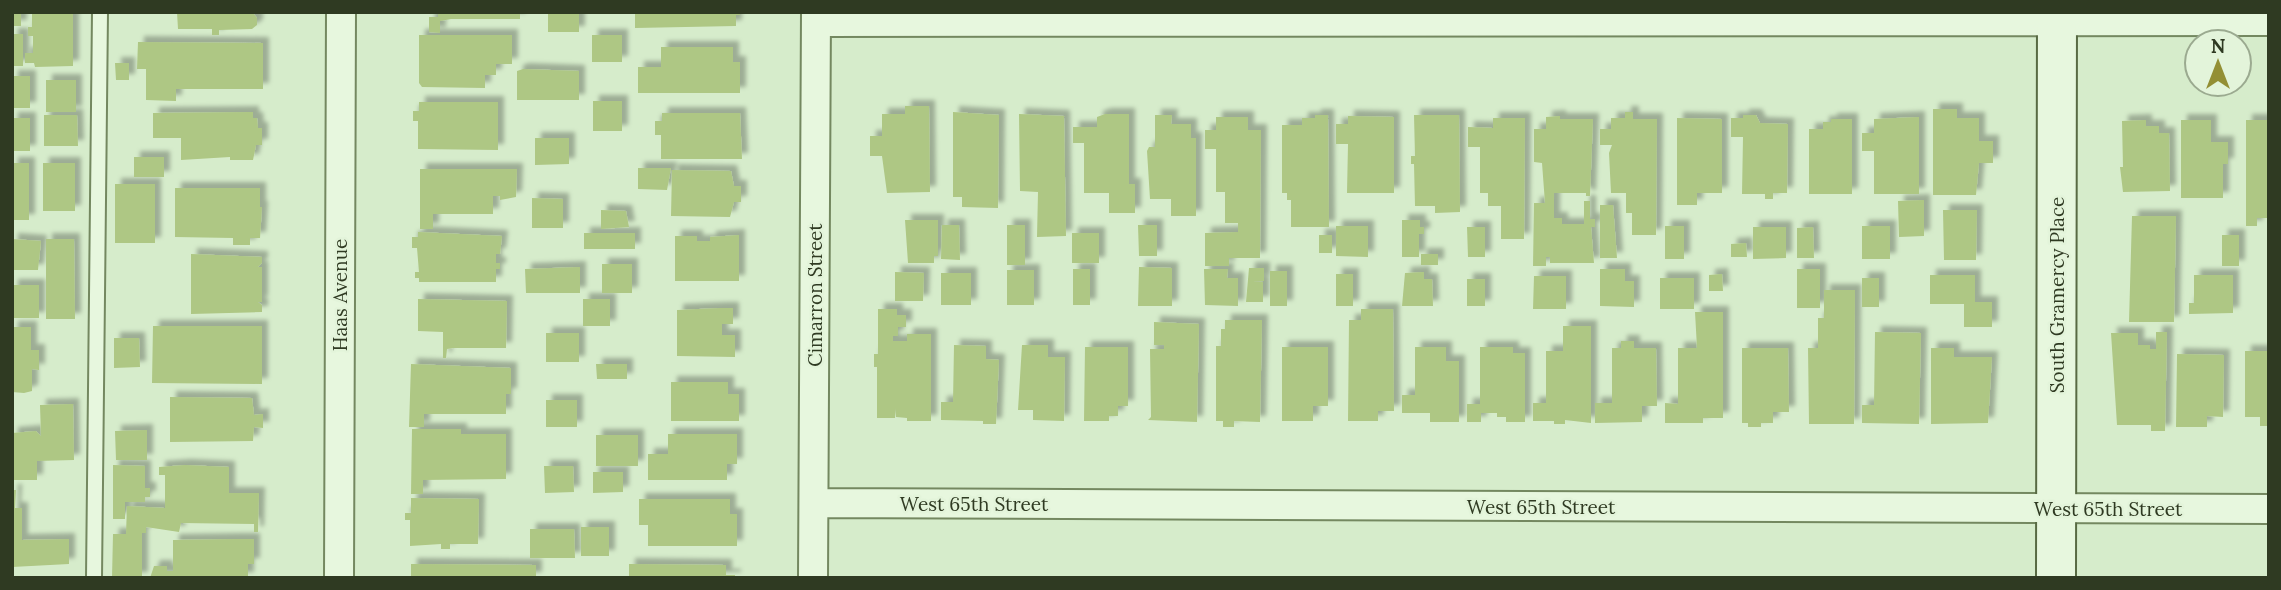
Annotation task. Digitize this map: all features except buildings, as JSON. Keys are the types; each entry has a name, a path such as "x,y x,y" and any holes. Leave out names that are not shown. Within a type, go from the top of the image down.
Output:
{"street":[{"name":"Haas Avenue","path":"339,578 341,12"},
{"path":"816,17 2057,17 2269,21"},
{"name":"Cimarron Street","path":"813,578 816,17"},
{"name":"South Gramercy Place","path":"2056,578 2057,17"},
{"name":"West 65th Street","path":"814,503 2269,509"}],"lane":[{"path":"94,578 100,12"}]}
